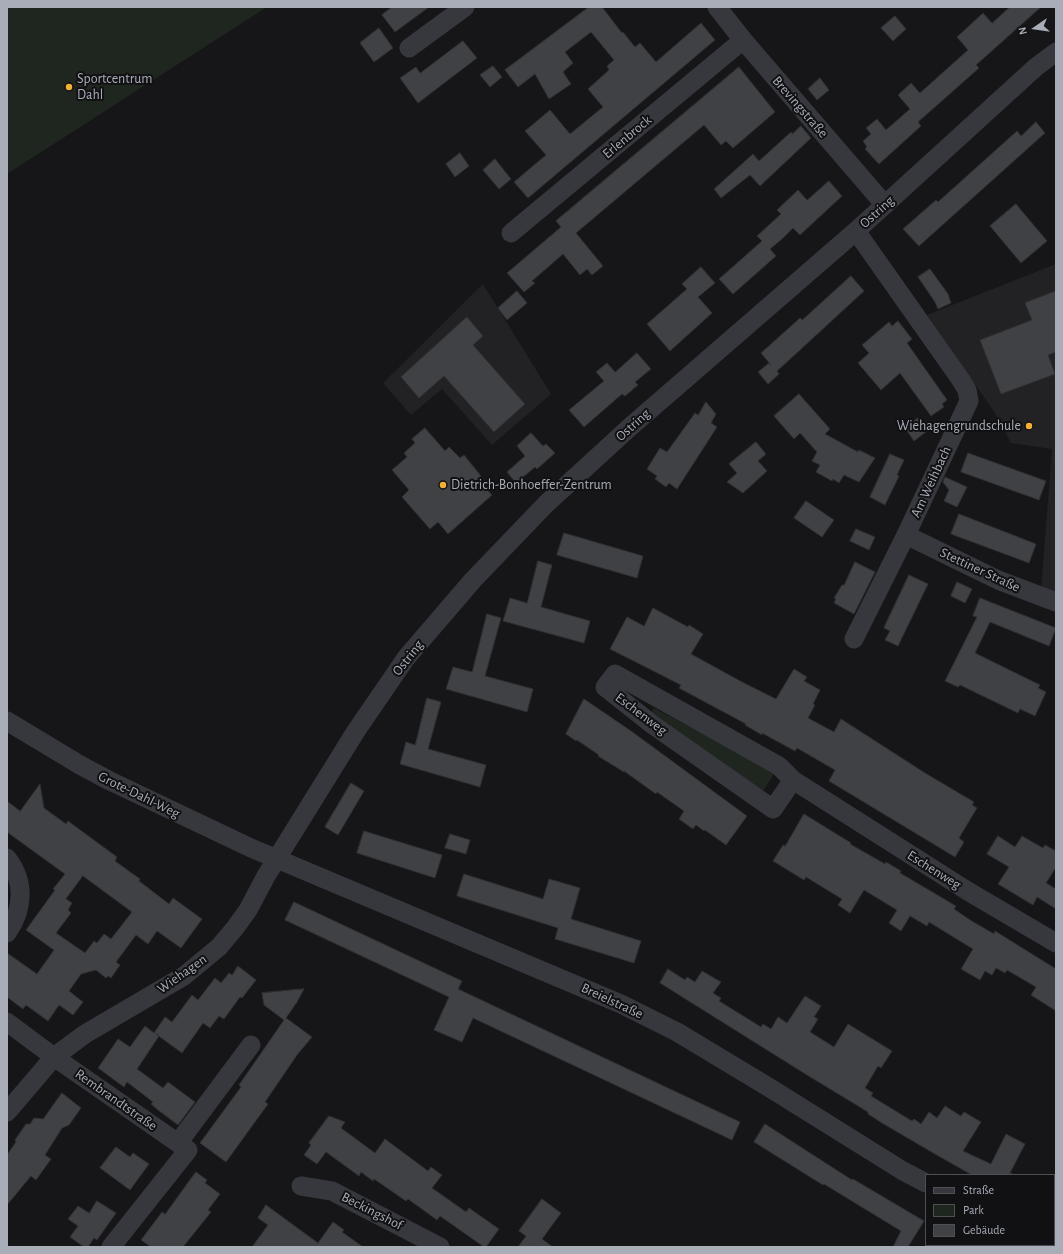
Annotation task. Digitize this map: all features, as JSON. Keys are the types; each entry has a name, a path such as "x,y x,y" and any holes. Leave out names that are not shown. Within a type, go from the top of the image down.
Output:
{"street":[{"path":"408,48 465,7"},
{"name":"Brevingstraße","path":"717,7 743,40 885,205"},
{"name":"Erlenbrock","path":"511,233 743,40"},
{"name":"Ostring","path":"277,859 356,731 406,658 473,580 546,504 630,427 856,231 1036,67 1056,52"},
{"name":"Am Weihbach","path":"854,639 906,535 969,401 967,390 856,231"},
{"name":"Stettiner Straße","path":"906,535 998,580 1056,602"},
{"name":"Eschenweg","path":"793,780 773,809 653,725 605,687 615,674 779,766 793,780 966,890 1056,943"},
{"name":"Grote-Dahl-Weg","path":"7,721 48,747 110,781 250,848 277,859"},
{"path":"7,858 16,873 20,893 20,904 18,915 7,933"},
{"name":"Wiehagen","path":"7,1112 54,1056 85,1034 184,976 219,947 248,910 277,859"},
{"name":"Breielstraße","path":"277,859 621,1004 677,1032 925,1183"},
{"path":"7,1022 54,1056"},
{"path":"111,1247 188,1150 178,1143 251,1045"},
{"name":"Rembrandtstraße","path":"54,1056 178,1143"},
{"name":"Beckingshof","path":"301,1186 332,1191 440,1247"}],"shaded area":[{"name":"Wiehagengrundschule","path":"1056,264 1056,594 1041,590 1052,449 1011,443 993,410 927,315"},
{"path":"483,284 551,394 492,445 442,389 411,415 383,383"}],"green space":[{"name":"Sportcentrum Dahl","path":"7,7 267,7 7,174"},
{"path":"654,708 775,772 760,796 649,716"}],"building":[{"path":"392,7 429,7 395,32 382,15"},
{"path":"589,7 602,7 635,47 640,43 656,62 701,23 715,40 528,198 514,182 546,155 525,131 550,110 570,134 603,107 588,89 609,70 607,66 614,60 591,32 565,52 573,63 563,72 571,84 549,99 535,74 518,87 505,70"},
{"path":"1010,7 1041,7 976,65 979,68 918,122 921,126 879,164 865,149 867,147 863,141 871,134 866,128 877,119 886,130 910,109 898,95 911,83 920,93 968,50 957,37 983,13 992,23"},
{"path":"895,16 906,29 893,41 881,28"},
{"path":"379,28 393,48 374,62 360,43"},
{"path":"463,41 477,58 418,103 400,78 416,67 420,73"},
{"path":"493,66 502,77 490,87 480,75"},
{"path":"739,67 775,112 733,148 726,141 721,145 704,125 576,233 603,266 592,275 587,269 580,275 563,254 532,281 535,283 524,292 507,273 561,227 556,221"},
{"path":"820,78 829,90 817,100 808,89"},
{"path":"1036,122 1045,133 919,246 903,229 936,200 938,202 1017,131 1021,136"},
{"path":"801,126 811,138 760,186 750,175 721,198 714,189 753,154 759,161 791,132 792,134"},
{"path":"460,153 469,166 455,177 446,164"},
{"path":"495,159 511,179 499,189 483,170"},
{"path":"829,181 842,196 800,235 793,228 770,249 776,256 733,294 719,279 762,241 757,236 781,214 777,210 798,190 807,200"},
{"path":"1016,204 1047,241 1021,263 990,226"},
{"path":"701,267 715,283 698,297 712,313 670,351 647,324 687,289 682,284"},
{"path":"930,269 948,294 951,303 938,309 918,277"},
{"path":"851,276 864,291 777,371 779,374 768,384 758,372 769,363 771,365 761,353 800,318 802,320"},
{"path":"517,291 527,303 507,320 498,308"},
{"path":"1056,291 1056,352 1048,355 1055,374 1001,394 980,340 1032,320 1025,303"},
{"path":"467,317 483,336 473,345 525,404 494,432 444,376 419,398 401,377"},
{"path":"898,321 912,339 907,343 947,400 942,404 944,407 931,416 900,373 881,390 858,363 869,353 862,345 889,322 892,326"},
{"path":"637,353 651,369 635,382 638,385 625,396 622,394 584,427 569,410 604,381 596,372 607,363 615,372"},
{"path":"799,394 830,429 825,434 858,452 859,450 875,458 859,482 844,475 839,483 833,479 832,481 816,472 820,465 812,461 817,452 800,433 794,439 774,416"},
{"path":"706,402 716,414 711,423 717,427 677,489 669,483 666,487 655,479 657,476 647,469 660,448 667,452 695,413 698,415"},
{"path":"918,418 927,431 914,441 905,428"},
{"name":"Dietrich-Bonhoeffer-Zentrum","path":"425,428 445,451 449,447 460,458 464,455 481,476 477,479 492,495 448,534 438,522 430,529 402,497 409,490 392,470 407,457 404,453 415,443 412,439"},
{"path":"531,433 543,446 546,444 555,453 537,469 535,467 516,483 507,472 525,456 517,446"},
{"path":"756,442 766,454 758,461 767,471 743,493 727,482 737,473 729,464"},
{"path":"968,453 1046,481 1039,500 961,472"},
{"path":"890,454 904,460 897,475 899,476 885,505 870,497"},
{"path":"945,477 967,487 957,507 944,501 949,490 943,482"},
{"path":"806,501 834,520 822,537 794,518"},
{"path":"959,514 1036,544 1029,563 951,534"},
{"path":"856,529 875,537 869,550 850,541"},
{"path":"564,533 643,556 637,578 557,555"},
{"path":"538,561 552,565 541,607 590,621 584,643 503,621 510,598 527,603"},
{"path":"855,562 875,572 854,614 834,603 836,599 834,598 842,585 844,585"},
{"path":"909,575 928,584 898,646 885,640 890,631 884,628"},
{"path":"957,582 972,589 965,603 951,596"},
{"path":"980,598 1056,628 1049,646 990,622 975,653 1040,685 1038,688 1046,692 1035,716 1020,709 1018,713 960,685 958,687 945,681 977,617 973,616"},
{"path":"653,608 688,627 689,625 703,634 691,654 776,699 794,669 807,677 804,681 820,690 813,704 815,705 808,718 834,732 841,719 925,773 974,802 972,805 977,808 959,838 964,842 955,857 829,781 835,770 797,748 795,751 762,733 762,735 745,725 746,724 679,688 681,685 610,649 627,617 644,626"},
{"path":"487,614 501,618 485,676 533,689 527,712 446,689 453,667 472,672"},
{"path":"427,698 441,702 428,749 486,765 480,787 400,764 406,742 415,745"},
{"path":"584,699 631,731 747,816 726,845 696,825 693,829 679,819 684,811 566,734"},
{"path":"351,783 364,791 338,835 325,827"},
{"path":"40,784 44,808 66,824 68,821 117,857 115,861 140,879 139,881 169,904 173,898 202,919 181,948 157,931 148,944 136,935 116,962 120,965 111,978 108,976 106,978 96,970 81,974 69,991 83,1002 73,1015 59,1005 48,1021 26,1005 23,1009 7,997 7,953 37,974 54,950 26,930 55,890 53,889 65,874 7,832 7,801 20,811","holes":["83,876 132,912 111,939 104,934 97,943 94,941 85,953 56,933 71,913 68,910 72,903 66,899"]},
{"path":"804,814 851,843 850,844 885,864 886,862 901,871 900,873 956,906 954,909 970,920 994,934 995,931 1056,969 1056,1011 1031,995 1036,987 1007,970 1005,973 996,968 992,975 985,971 980,980 961,969 973,949 929,922 927,926 910,916 901,931 889,923 897,910 864,890 850,913 838,905 842,899 806,877 804,880 773,861 783,845 785,846"},
{"path":"364,831 442,855 435,878 357,853"},
{"path":"450,834 470,840 466,854 445,848"},
{"path":"998,836 1015,847 1022,836 1043,848 1045,845 1056,851 1056,867 1046,883 1056,889 1056,909 1037,897 1033,905 998,884 1009,867 987,854"},
{"path":"464,874 543,899 549,879 580,888 571,919 641,941 634,963 555,939 558,928 457,896"},
{"path":"294,902 462,981 458,989 740,1122 732,1140 473,1018 462,1042 434,1030 449,997 285,920"},
{"path":"238,966 256,980 242,998 240,997 224,1019 219,1016 210,1028 203,1023 182,1053 159,1036 137,1069 163,1088 168,1082 195,1102 178,1125 151,1104 153,1102 127,1082 124,1087 98,1068 118,1039 130,1047 145,1026 154,1033 165,1017 172,1022 192,995 198,1000 215,978 221,983 229,973 232,975"},
{"path":"668,969 685,980 687,977 695,982 702,971 721,982 713,993 721,998 719,1001 761,1027 763,1024 771,1029 778,1017 787,1023 805,996 821,1006 814,1017 818,1019 810,1032 834,1047 848,1024 892,1051 881,1068 878,1066 865,1088 873,1093 871,1096 912,1121 914,1119 921,1124 929,1112 937,1118 945,1106 961,1116 964,1112 981,1122 963,1151 991,1164 1006,1134 1025,1144 1010,1173 1012,1174 970,1174 882,1123 868,1114 868,1112 660,983"},
{"path":"304,989 286,1018 312,1037 297,1055 265,1102 268,1104 226,1162 200,1143 241,1087 239,1085 284,1020 264,1005 262,993"},
{"path":"62,1093 81,1108 69,1125 62,1128 45,1155 51,1159 36,1180 31,1176 7,1205 7,1155 26,1124 30,1124 34,1118 43,1119"},
{"path":"329,1116 345,1122 341,1128 375,1153 385,1139 428,1171 431,1167 442,1175 432,1188 466,1212 469,1208 499,1229 486,1247 440,1216 437,1220 408,1199 406,1201 374,1179 373,1181 361,1172 359,1176 326,1152 317,1164 304,1155 311,1145 309,1143"},
{"path":"765,1124 852,1180 853,1179 924,1221 908,1247 893,1247 901,1231 754,1142"},
{"path":"116,1147 130,1157 133,1153 149,1164 130,1190 100,1168"},
{"path":"196,1172 207,1180 205,1183 220,1194 208,1210 211,1212 183,1247 151,1247 141,1240 162,1212 165,1214"},
{"path":"542,1199 561,1213 542,1239 553,1247 518,1247 526,1236 519,1231"},
{"path":"97,1201 116,1213 97,1240 94,1238 88,1247 84,1247 70,1237 78,1226 68,1219 78,1206 89,1213"},
{"path":"266,1205 318,1243 333,1222 344,1230 342,1232 363,1247 252,1247 268,1225 258,1218"}],"place":[{"name":"Sportcentrum Dahl","path":"69,87"},
{"name":"Wiehagengrundschule","path":"1029,426"},
{"name":"Dietrich-Bonhoeffer-Zentrum","path":"443,485"}]}
